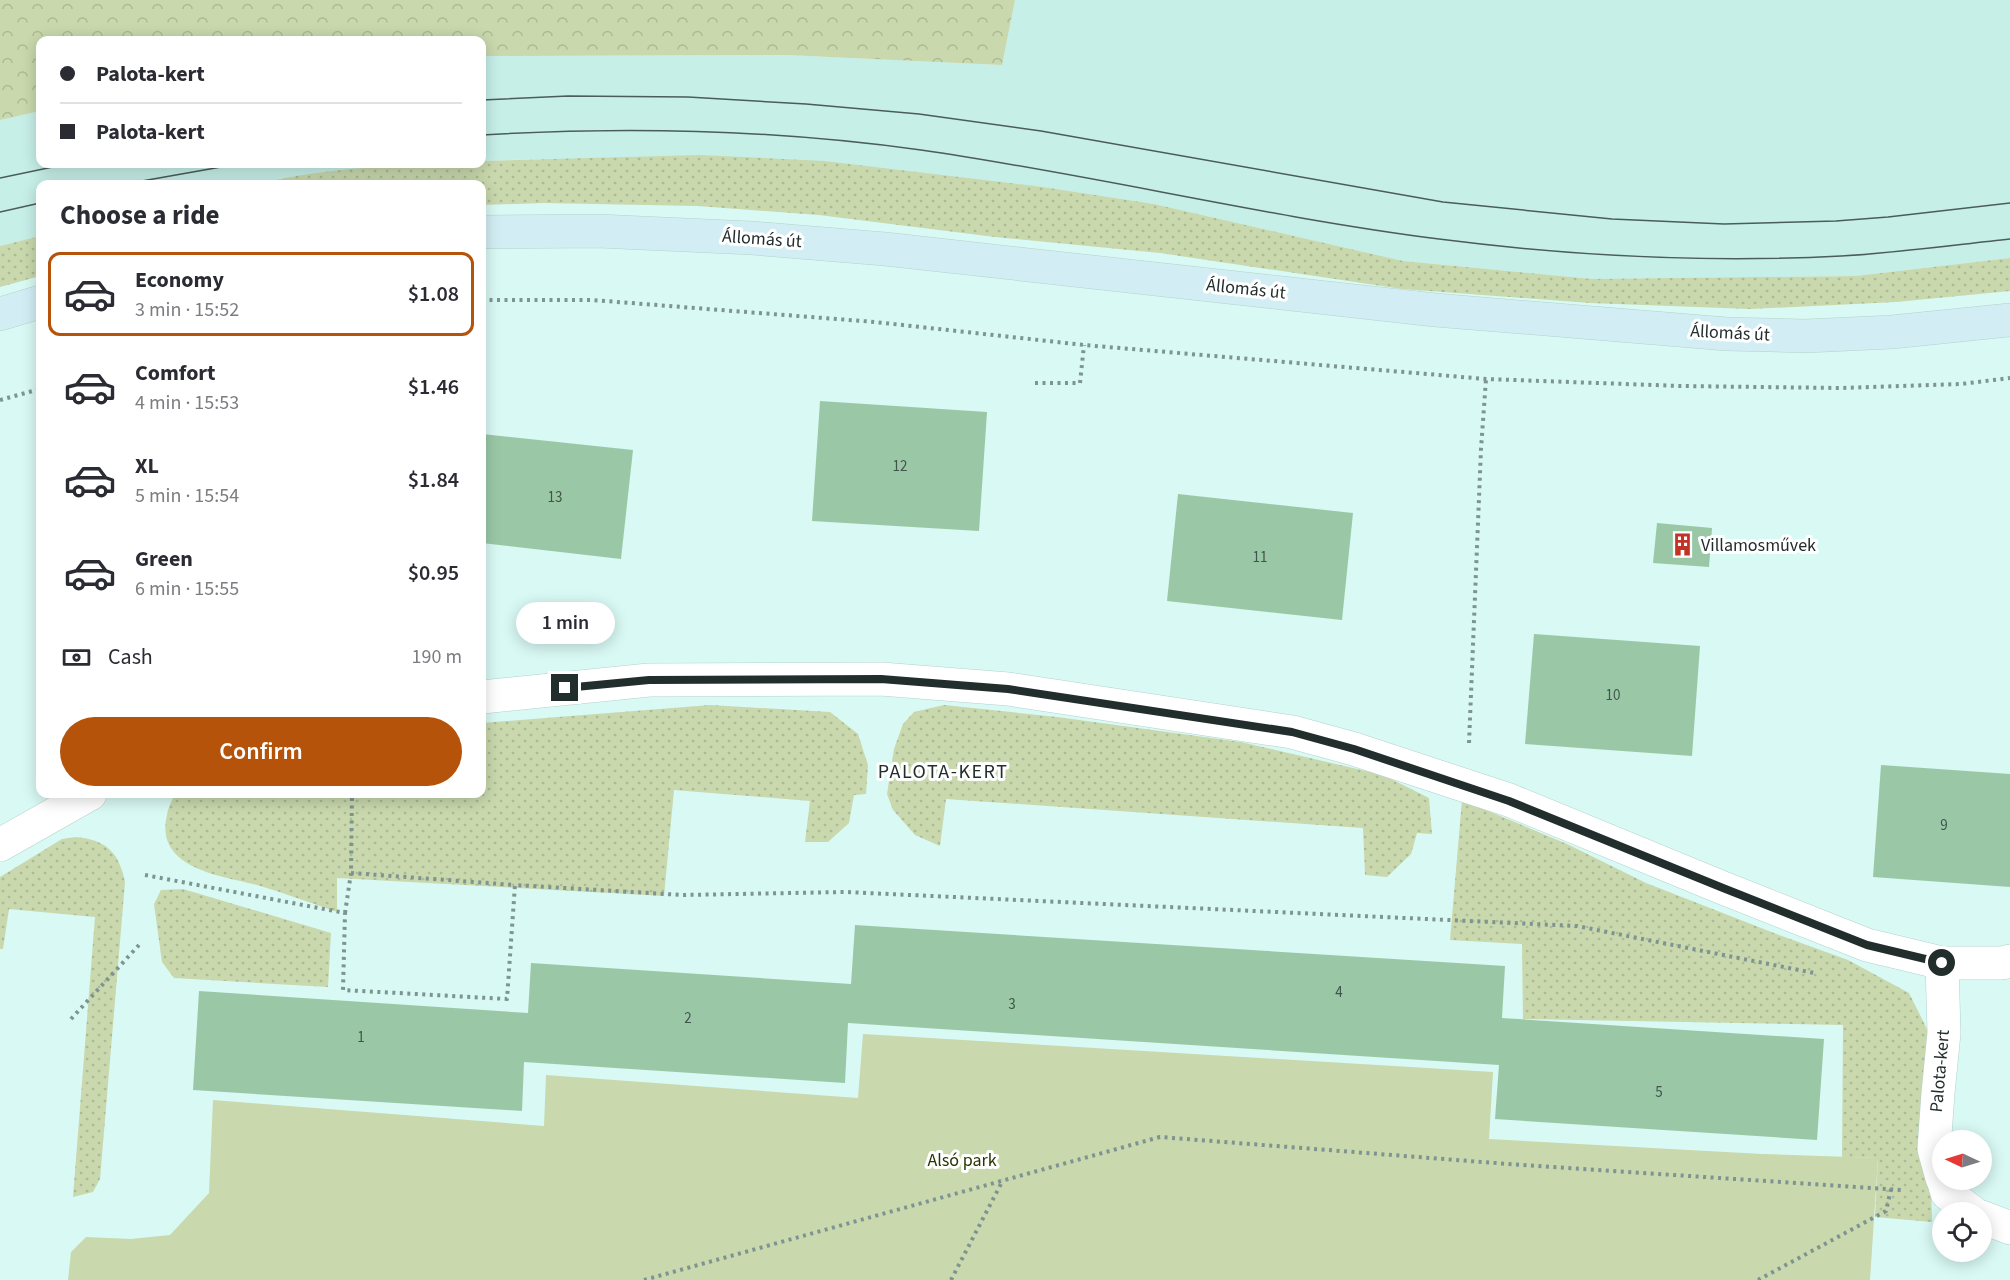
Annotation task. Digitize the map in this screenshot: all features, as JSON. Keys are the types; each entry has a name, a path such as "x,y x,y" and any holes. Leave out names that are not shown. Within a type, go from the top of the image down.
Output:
{"main road":[{"name":"Állomás út","path":"486,232 598,231 808,242 1424,309 1726,334 1806,336 1892,332 2010,320"},
{"path":"0,314 36,303"}],"street":[{"path":"486,697 649,680 881,679 1008,689 1292,732 1354,749 1509,801 1867,945 1942,963 2010,961"},
{"path":"0,845 83,798"},
{"name":"Palota-kert","path":"1942,963 1944,1033 1935,1149 1951,1191"},
{"path":"1992,1221 2010,1228"}],"path":[{"path":"486,300 592,300 875,322 1084,345 1486,379 1681,386 1840,388 1961,384 2010,378"},
{"path":"1035,383 1080,383 1084,345"},
{"path":"1467,786 1486,379"},
{"path":"0,400 36,390"},
{"path":"352,798 351,873 345,913 343,990 507,999 515,885"},
{"path":"351,873 682,895 858,892 1577,926 1818,973"},
{"path":"145,875 345,913"},
{"path":"71,1018 139,945"},
{"path":"644,1280 1160,1137 1520,1165 1891,1190 1951,1191"},
{"path":"951,1280 1003,1180"},
{"path":"1758,1280 1886,1211 1891,1190"}],"shaded area":[{"path":"1015,0 2010,0 2010,258 1856,276 1592,279 1403,261 1154,204 1043,187 540,159 486,161 486,56 787,55 1002,65"},
{"path":"36,112 36,168 385,168 273,180 36,180 36,237 0,246 0,120"}],"green space":[{"path":"0,0 1015,0 1002,65 787,55 486,56 486,36 36,36 36,112 0,120"},
{"path":"700,155 824,161 1043,187 1154,204 1403,261 1592,279 1856,276 2010,258 2010,291 1896,302 1750,309 1590,303 1402,289 1160,253 995,237 819,215 698,206 544,203 486,205 486,180 275,180 368,168 486,168 486,161"},
{"path":"36,237 36,277 0,287 0,246"},
{"path":"710,705 830,712 858,734 868,765 866,794 854,795 849,823 828,842 805,842 810,801 674,790 664,896 337,878 337,912 267,888 194,867 181,859 171,847 166,833 168,812 173,798 486,798 486,723"},
{"path":"944,705 1057,717 1241,742 1383,775 1429,798 1432,834 1417,833 1411,854 1387,877 1365,875 1363,828 946,799 940,846 915,835 893,810 887,794 894,749 903,724 914,712"},
{"path":"1462,800 1567,844 1646,883 1848,960 1909,993 1927,1029 1932,1222 1875,1217 1878,1158 1842,1157 1843,1025 1523,1019 1522,944 1450,940"},
{"path":"76,837 95,841 110,849 119,863 125,882 100,1179 93,1192 73,1197 95,917 9,909 3,949 0,949 0,877 62,839"},
{"path":"183,889 331,933 328,987 174,978 162,962 154,904 161,890"},
{"name":"Alsó park","path":"863,1034 1493,1072 1489,1139 1878,1158 1870,1280 68,1280 71,1252 86,1237 131,1239 170,1235 209,1193 213,1100 544,1126 546,1075 858,1098"}],"building":[{"path":"820,401 987,412 979,531 812,521"},
{"path":"486,434 633,450 621,559 486,543"},
{"path":"1178,494 1353,513 1342,620 1167,601"},
{"name":"Villamosművek","path":"1657,523 1712,528 1709,567 1653,563"},
{"path":"1534,634 1700,646 1692,756 1525,744"},
{"path":"1881,765 2010,774 2010,887 1873,877"},
{"path":"855,925 1505,966 1502,1018 1824,1039 1817,1140 1495,1119 1499,1065 848,1023 845,1083 524,1062 522,1111 193,1090 199,991 528,1013 531,963 851,984"}],"tram line":[{"path":"486,100 568,96 688,97 919,114 1041,131 1443,202 1612,219 1724,224 1836,221 2010,203"},
{"path":"486,135 591,131 702,132 866,143 1051,171 1374,230 1489,245 1590,254 1690,258 1791,258 1883,253 2010,239"},
{"path":"0,178 48,168"},
{"path":"148,180 215,168"},
{"path":"0,212 36,204"}],"place":[{"name":"Villamosművek","path":"1683,545"}],"district":[{"name":"PALOTA-KERT","path":"943,772"}],"route":[{"path":"565,688 649,680 881,679 1008,689 1292,732 1354,749 1509,801 1867,945 1942,963"}]}
